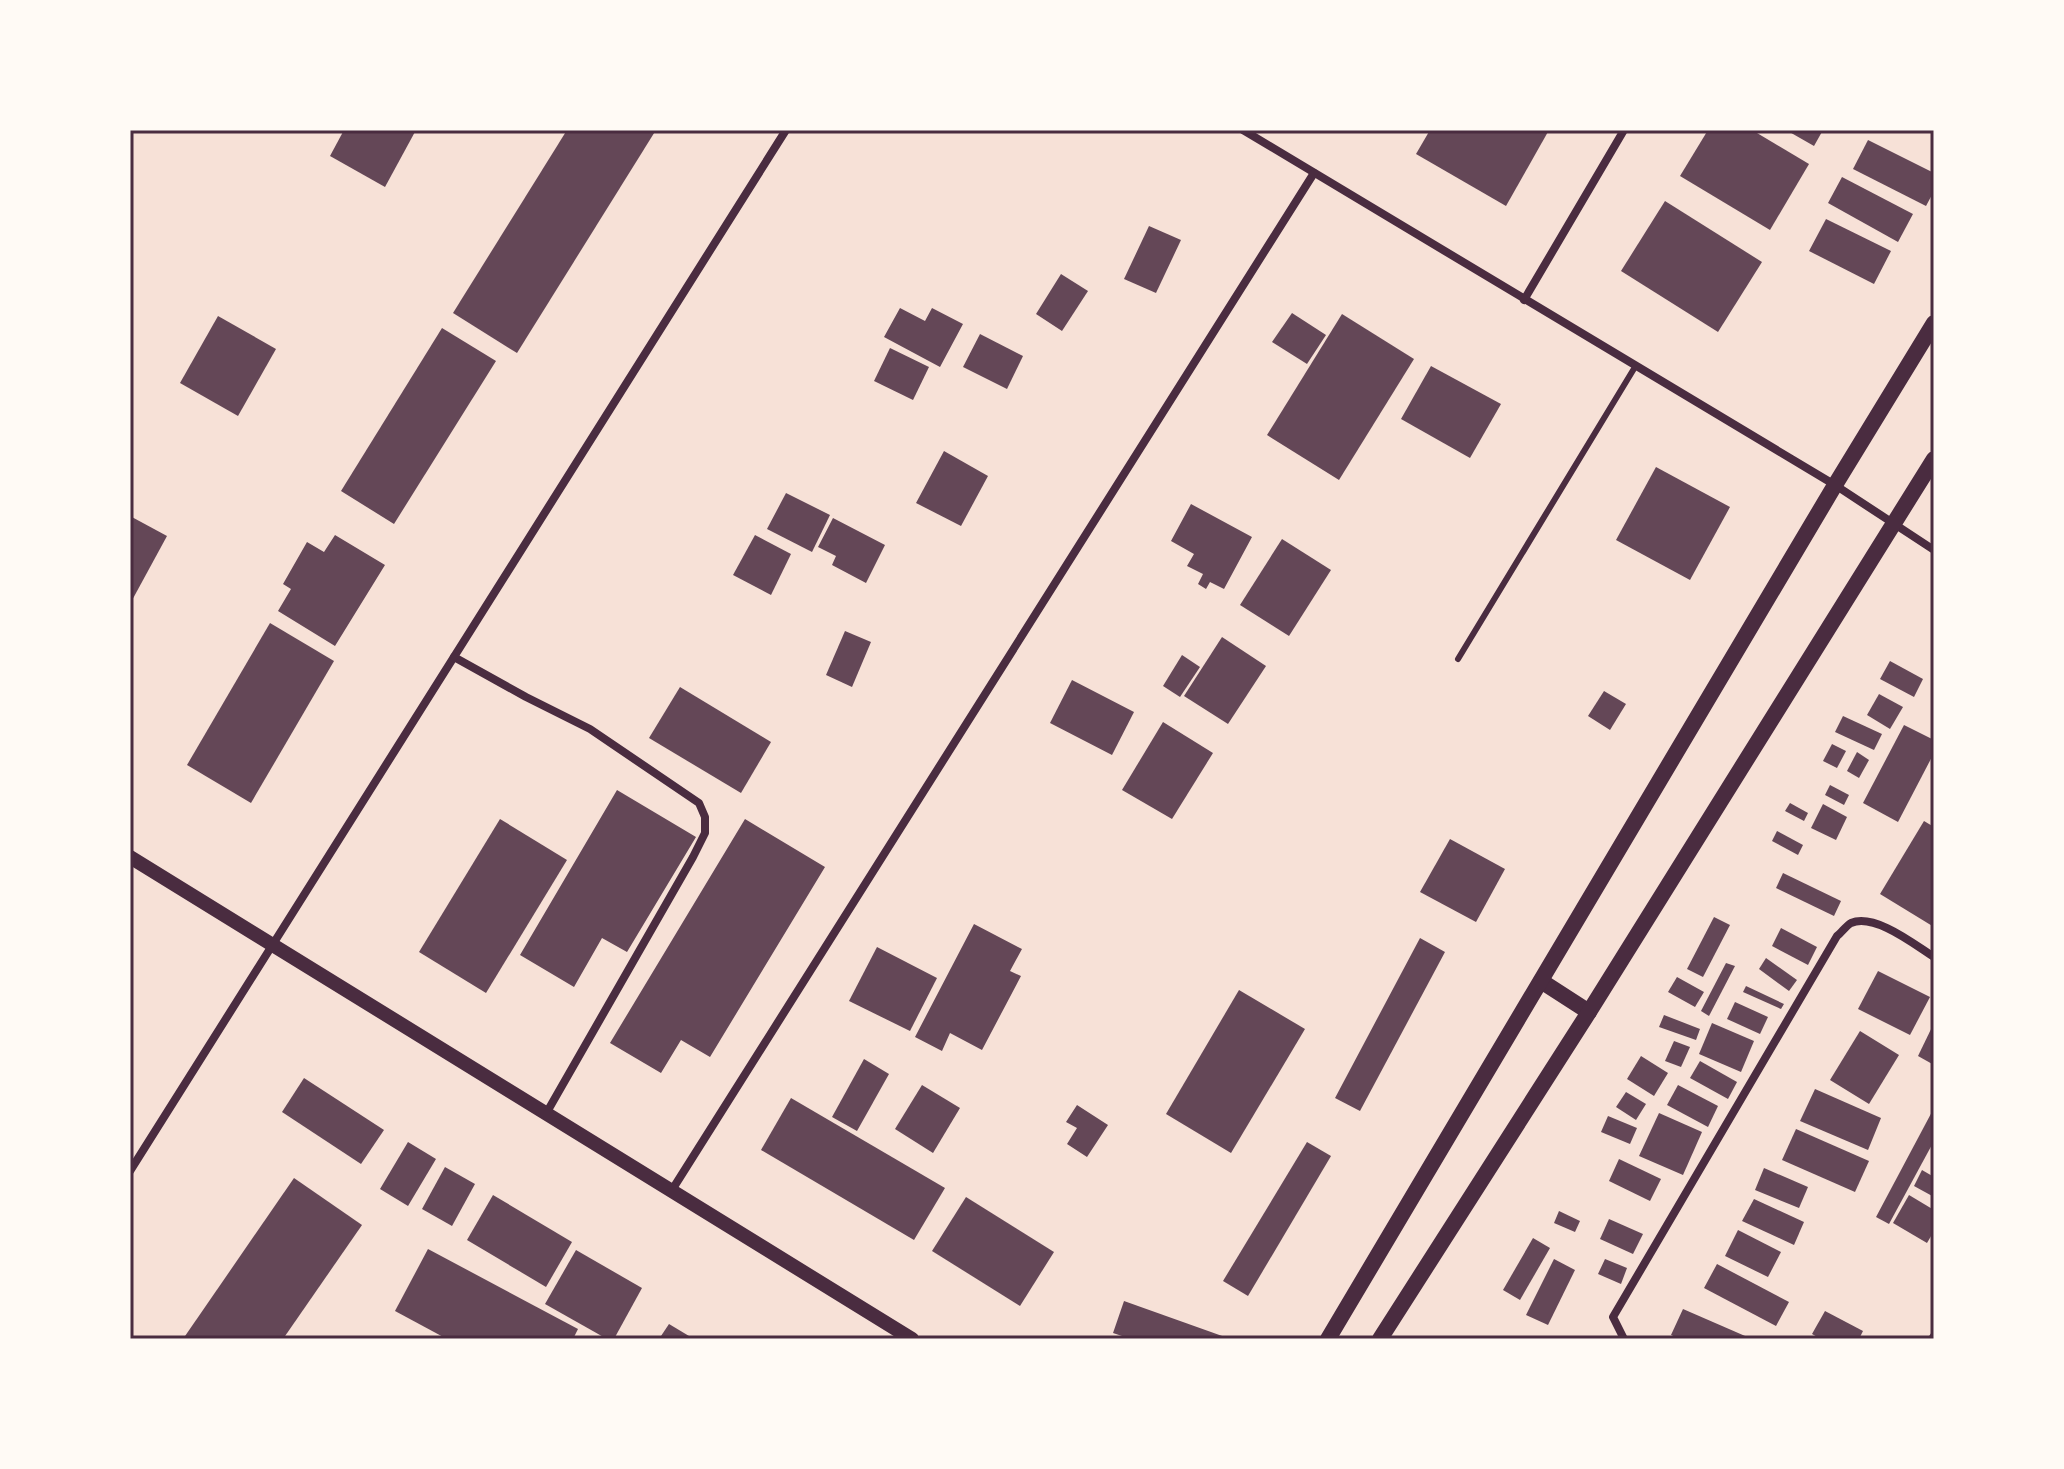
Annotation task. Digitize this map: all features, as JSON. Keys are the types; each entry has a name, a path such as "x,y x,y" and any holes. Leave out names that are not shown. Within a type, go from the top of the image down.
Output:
{"main road":[{"path":"1328,1339 1934,323"},
{"path":"1380,1339 1589,1012 1934,459"},
{"path":"1541,981 1589,1012"}],"street":[{"path":"130,1171 786,130"},
{"path":"1243,130 1835,485 1934,550"},
{"path":"1524,300 1624,130"},
{"path":"672,1190 1314,173"},
{"path":"454,657 629,753 699,803 705,817 705,833 693,857 547,1112"},
{"path":"130,857 912,1339"},
{"path":"1624,1339 1613,1317 1618,1307 1837,936 1851,923 1872,922 1934,957"}],"lane":[{"path":"1458,659 1635,367"}],"building":[{"path":"344,130 416,130 385,187 330,156"},
{"path":"567,130 656,130 517,353 453,313"},
{"path":"1430,130 1549,130 1506,206 1416,154"},
{"path":"1708,130 1752,130 1809,164 1770,230 1680,176"},
{"path":"1786,130 1823,130 1814,146"},
{"path":"1868,140 1934,173 1934,191 1926,206 1853,169"},
{"path":"1842,177 1913,214 1898,242 1828,203"},
{"path":"1665,201 1762,262 1718,332 1621,271"},
{"path":"1826,219 1891,251 1874,284 1809,251"},
{"path":"1149,226 1181,240 1156,293 1124,279"},
{"path":"1061,274 1088,291 1062,331 1036,314"},
{"path":"900,308 925,321 932,308 963,324 940,367 884,337"},
{"path":"1292,313 1326,335 1307,364 1272,342"},
{"path":"1342,314 1414,359 1339,480 1267,435"},
{"path":"218,316 276,349 238,416 180,383"},
{"path":"442,328 496,361 394,524 341,491"},
{"path":"980,334 1023,356 1007,389 963,367"},
{"path":"890,348 929,367 913,400 874,381"},
{"path":"1431,366 1501,404 1470,458 1401,419"},
{"path":"944,451 988,476 961,526 916,503"},
{"path":"1656,467 1730,507 1690,580 1616,540"},
{"path":"786,493 830,515 812,552 767,529"},
{"path":"1191,504 1252,537 1224,589 1210,582 1206,589 1198,584 1203,574 1187,566 1194,554 1171,541"},
{"path":"130,516 167,536 130,604"},
{"path":"833,518 885,545 866,583 832,565 836,556 818,547"},
{"path":"335,535 385,565 335,646 278,611 291,589 283,584 307,542 324,552"},
{"path":"755,535 791,554 771,595 733,575"},
{"path":"1282,539 1331,570 1289,636 1240,605"},
{"path":"270,623 334,661 251,803 187,765"},
{"path":"845,631 871,642 852,687 826,675"},
{"path":"1222,637 1266,666 1228,724 1184,696"},
{"path":"1182,655 1200,667 1180,697 1163,686"},
{"path":"1890,661 1923,679 1914,697 1880,679"},
{"path":"1072,680 1134,712 1112,755 1050,723"},
{"path":"680,687 771,742 741,793 649,738"},
{"path":"1604,691 1626,704 1610,730 1588,716"},
{"path":"1879,694 1903,707 1890,729 1867,715"},
{"path":"1843,716 1882,734 1874,750 1835,732"},
{"path":"1163,722 1213,753 1172,819 1122,790"},
{"path":"1904,725 1934,740 1934,753 1898,822 1863,803"},
{"path":"1832,744 1846,751 1837,768 1823,761"},
{"path":"1857,752 1869,760 1859,778 1847,771"},
{"path":"1830,785 1849,795 1844,805 1825,795"},
{"path":"617,790 696,837 627,952 602,938 574,987 520,955"},
{"path":"1790,803 1808,813 1804,821 1785,811"},
{"path":"1823,804 1847,817 1836,840 1811,828"},
{"path":"500,819 567,860 486,993 419,952"},
{"path":"745,819 825,867 710,1057 681,1040 661,1073 610,1043"},
{"path":"1924,821 1934,827 1934,927 1880,894"},
{"path":"1777,831 1803,845 1798,855 1772,841"},
{"path":"1450,839 1505,869 1476,922 1420,892"},
{"path":"1783,873 1841,901 1834,916 1776,888"},
{"path":"1714,917 1730,925 1703,977 1687,969"},
{"path":"974,924 1022,949 1010,971 1021,976 982,1050 950,1033 942,1051 915,1037"},
{"path":"1781,928 1817,947 1808,965 1772,946"},
{"path":"1420,938 1445,952 1360,1111 1335,1098"},
{"path":"877,947 937,978 910,1031 849,1001"},
{"path":"1766,958 1797,980 1789,991 1759,969"},
{"path":"1726,963 1735,966 1709,1016 1701,1011"},
{"path":"1878,971 1930,997 1910,1035 1858,1009"},
{"path":"1677,977 1704,992 1695,1007 1668,992"},
{"path":"1746,986 1784,1004 1781,1009 1743,992"},
{"path":"1239,990 1305,1029 1231,1153 1166,1114"},
{"path":"1735,1002 1768,1017 1760,1034 1727,1019"},
{"path":"1664,1015 1700,1029 1696,1040 1659,1027"},
{"path":"1712,1023 1754,1041 1741,1072 1699,1054"},
{"path":"1934,1023 1934,1065 1918,1056"},
{"path":"1860,1031 1899,1055 1869,1104 1830,1080"},
{"path":"1674,1041 1690,1047 1681,1067 1665,1061"},
{"path":"1641,1056 1668,1073 1654,1096 1627,1079"},
{"path":"864,1059 889,1074 857,1131 832,1117"},
{"path":"1700,1061 1737,1082 1728,1099 1690,1078"},
{"path":"304,1078 384,1130 361,1164 282,1112"},
{"path":"922,1085 960,1108 933,1153 895,1129"},
{"path":"1678,1085 1718,1106 1708,1127 1667,1105"},
{"path":"1815,1089 1881,1118 1868,1150 1800,1121"},
{"path":"1626,1092 1646,1104 1636,1120 1616,1107"},
{"path":"791,1098 945,1188 914,1240 761,1150"},
{"path":"1077,1105 1108,1125 1087,1157 1067,1144 1077,1128 1066,1122"},
{"path":"1934,1108 1934,1141 1889,1224 1876,1217"},
{"path":"1659,1113 1702,1132 1683,1175 1639,1156"},
{"path":"1608,1116 1637,1128 1630,1144 1601,1132"},
{"path":"1796,1129 1869,1161 1855,1192 1782,1160"},
{"path":"408,1142 436,1159 408,1206 380,1189"},
{"path":"1307,1142 1331,1156 1248,1296 1223,1281"},
{"path":"1619,1159 1661,1179 1650,1201 1609,1181"},
{"path":"445,1167 475,1184 452,1226 422,1209"},
{"path":"1764,1168 1808,1187 1799,1208 1755,1190"},
{"path":"1922,1170 1934,1177 1934,1197 1914,1186"},
{"path":"294,1178 362,1225 283,1339 183,1339"},
{"path":"493,1195 572,1242 546,1287 467,1240"},
{"path":"1909,1195 1934,1210 1934,1231 1927,1243 1893,1223"},
{"path":"966,1197 1054,1252 1020,1306 932,1251"},
{"path":"1754,1199 1804,1222 1794,1245 1742,1221"},
{"path":"1559,1211 1580,1221 1575,1232 1554,1223"},
{"path":"1609,1219 1643,1234 1633,1254 1600,1239"},
{"path":"1738,1230 1781,1252 1768,1277 1725,1256"},
{"path":"1533,1238 1550,1248 1520,1300 1503,1290"},
{"path":"428,1249 578,1329 573,1339 447,1339 395,1311"},
{"path":"576,1250 642,1288 614,1339 607,1339 545,1304"},
{"path":"1554,1259 1575,1270 1548,1325 1526,1315"},
{"path":"1605,1259 1627,1268 1621,1284 1598,1274"},
{"path":"1717,1264 1789,1302 1776,1326 1704,1288"},
{"path":"1124,1301 1225,1337 1131,1339 1113,1333"},
{"path":"1683,1309 1752,1339 1680,1339 1671,1335"},
{"path":"1825,1311 1863,1331 1859,1339 1821,1339 1812,1334"},
{"path":"669,1324 694,1339 659,1339"}]}
